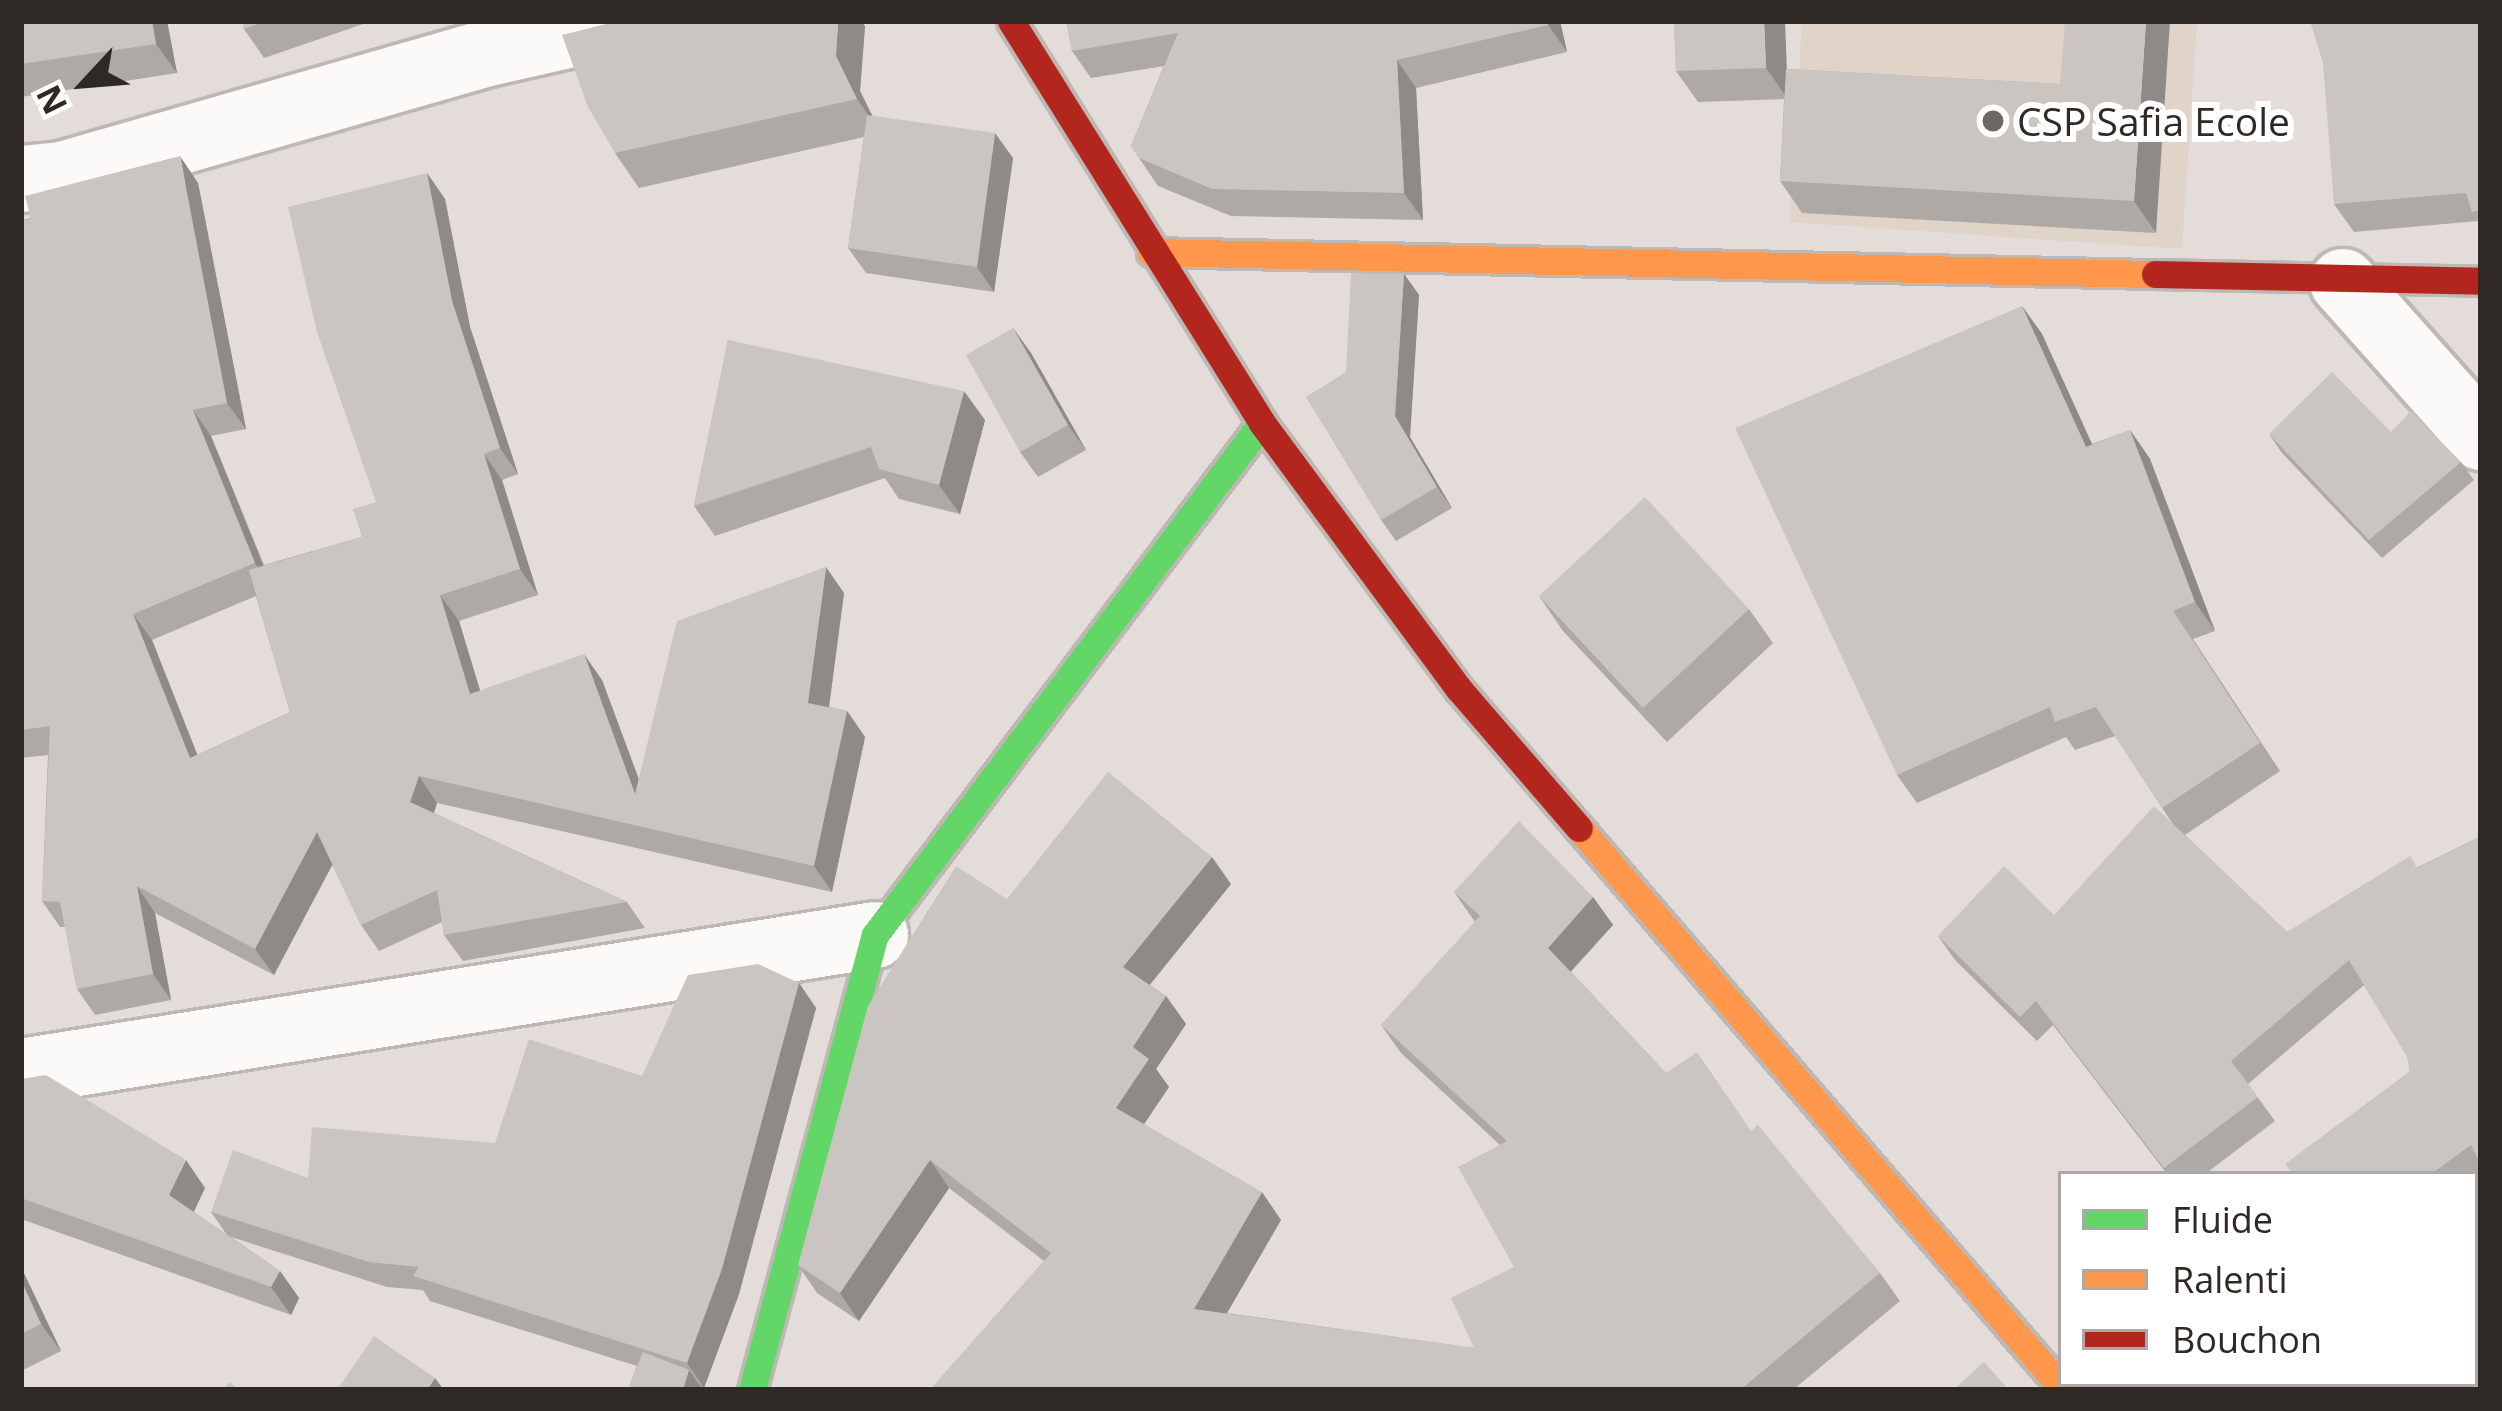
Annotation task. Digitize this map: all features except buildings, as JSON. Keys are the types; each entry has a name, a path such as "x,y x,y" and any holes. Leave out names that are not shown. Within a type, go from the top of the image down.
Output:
{"street":[{"path":"21,178 62,175 492,52 630,21"},
{"path":"1011,21 1262,423 1459,688 2058,1383"},
{"path":"1151,252 2481,281"},
{"path":"2343,281 2481,437"},
{"path":"752,1390 875,935 1262,423"},
{"path":"21,1072 875,935"}],"shaded area":[{"name":"CSP Safia Ecole","path":"1802,21 2197,21 2182,249 1790,222"}],"traffic: fast":[{"path":"752,1390 875,935 1262,423"}],"traffic: slow":[{"path":"1151,252 2155,274"},
{"path":"1579,828 2058,1383"}],"traffic: jam":[{"path":"1011,21 1262,423 1458,688 1579,828"},
{"path":"2155,274 2481,281"}],"place":[{"name":"CSP Safia Ecole","path":"1993,121"}]}
